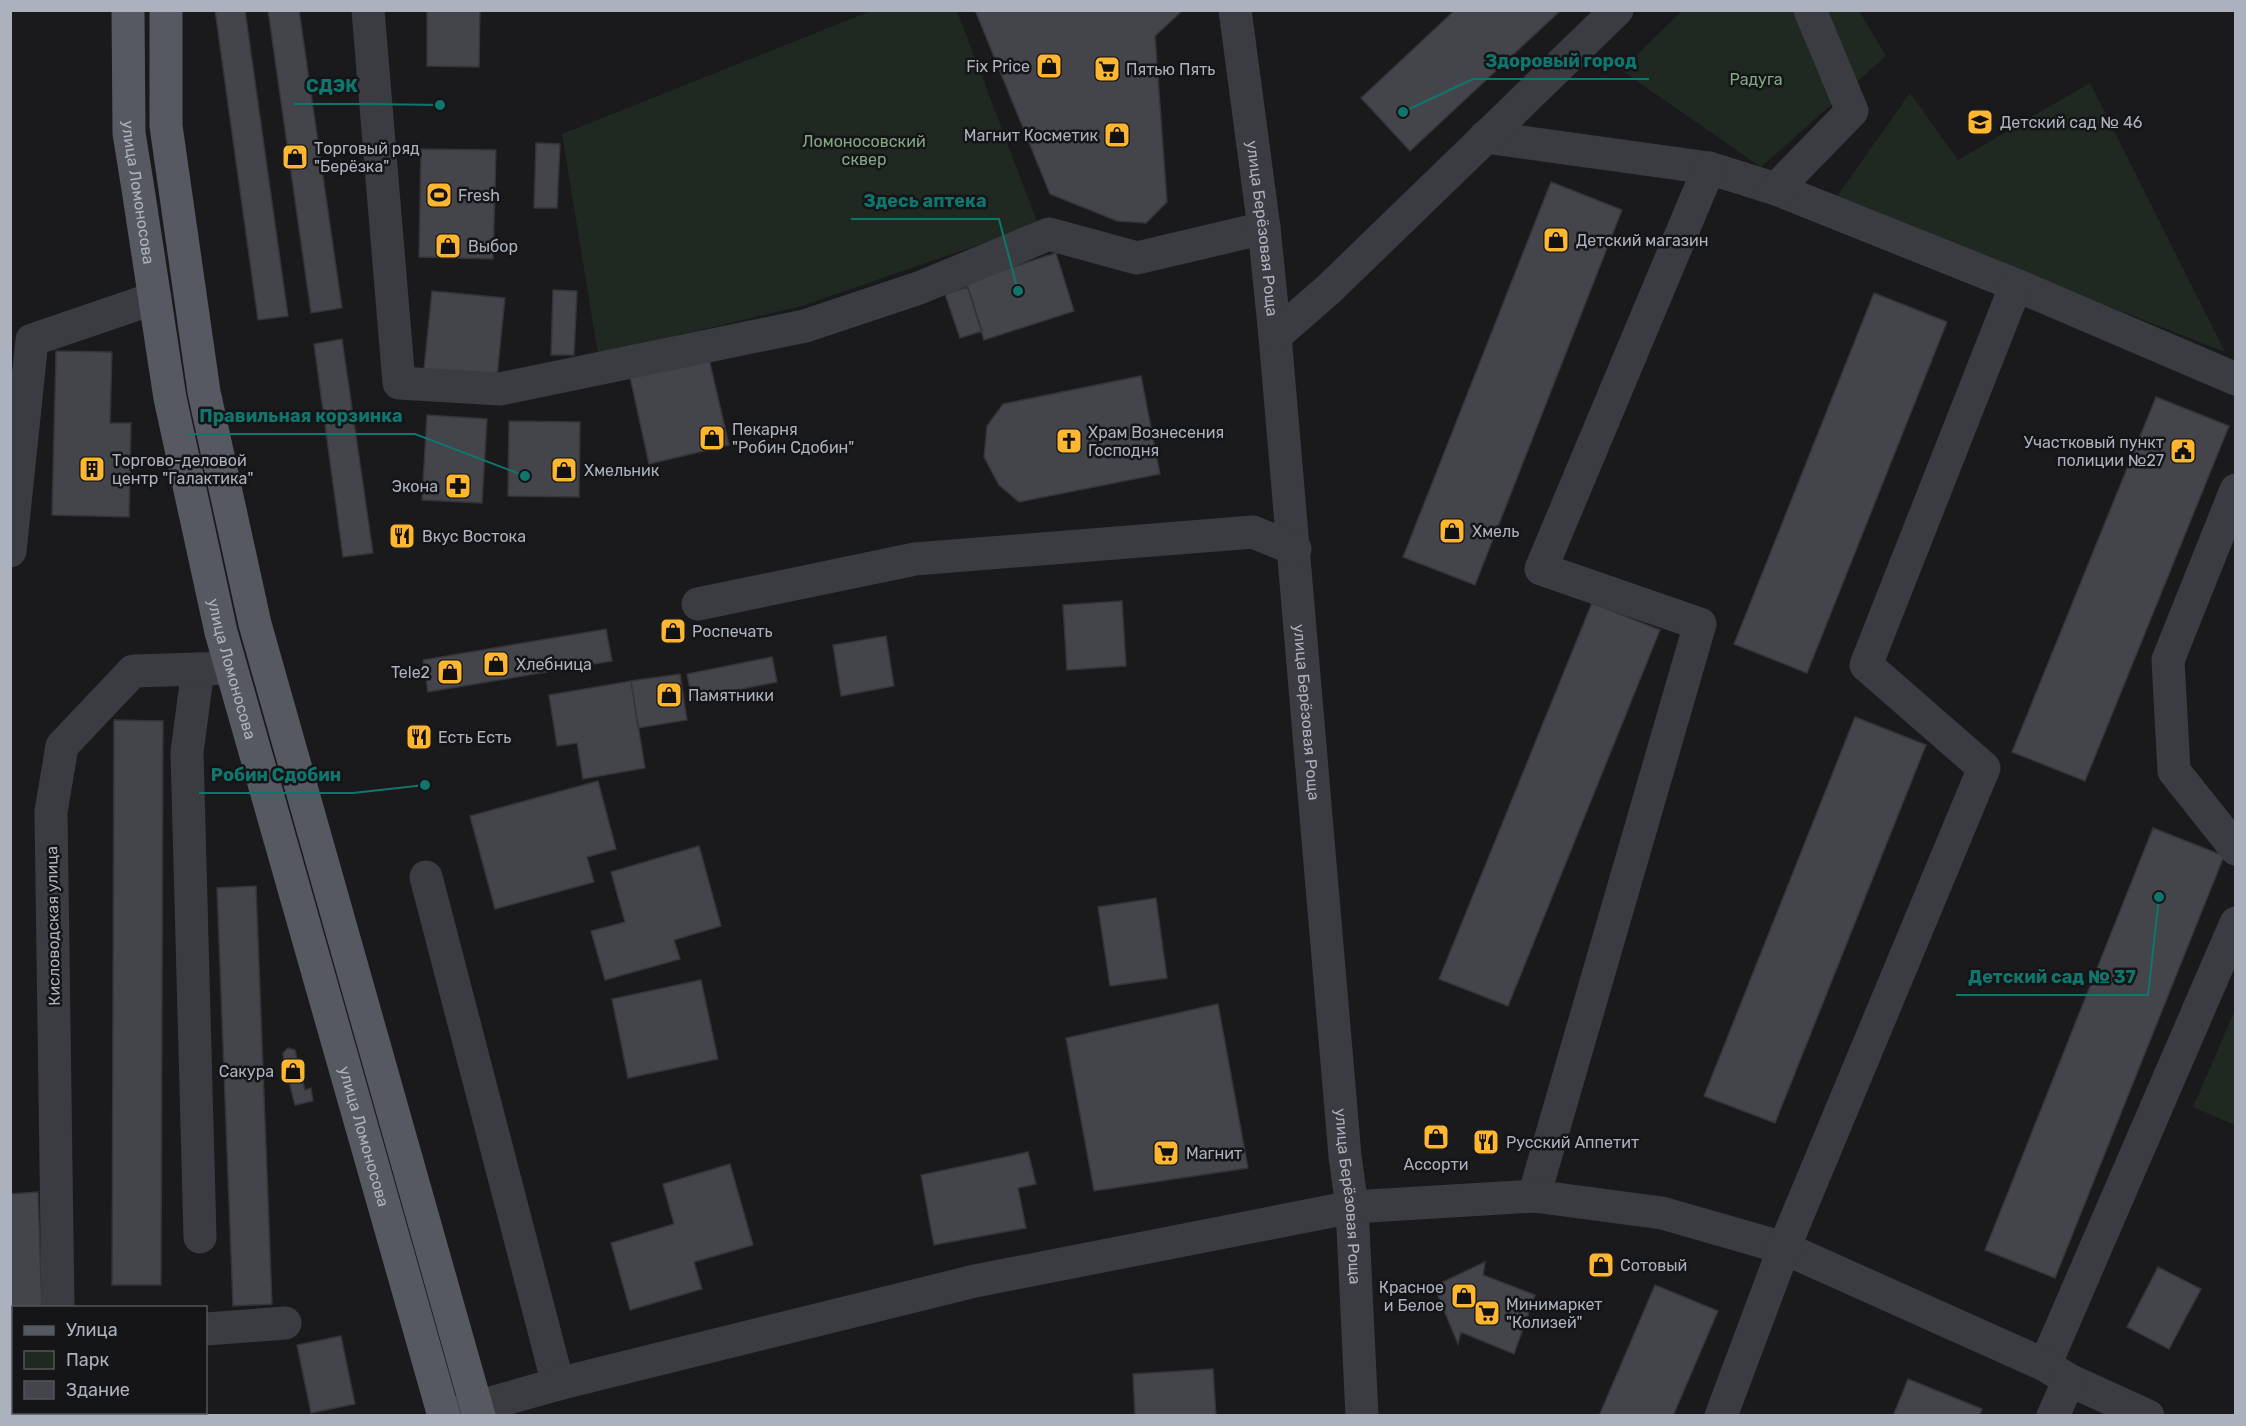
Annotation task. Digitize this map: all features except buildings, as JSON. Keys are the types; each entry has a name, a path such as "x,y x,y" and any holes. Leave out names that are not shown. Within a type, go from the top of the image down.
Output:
{"main road":[{"name":"улица Ломоносова","path":"128,10 129,133 170,398 231,668 462,1414"},
{"name":"улица Ломоносова","path":"165,10 166,126 204,392 255,624 462,1414"}],"street":[{"path":"368,10 399,383 500,389 805,326 919,288 1049,234 1137,258 1264,228"},
{"name":"улица Берёзовая Роща","path":"1235,10 1264,228 1295,549 1345,1156 1352,1207 1362,1416"},
{"path":"1275,336 1329,289 1617,10"},
{"path":"1776,189 1852,111 1810,10"},
{"path":"1485,137 1709,168 1776,189 2016,285 2235,379"},
{"path":"1534,1196 1700,624 1541,569 1709,168"},
{"path":"1721,1416 1785,1248 1984,768 1866,665 2016,285"},
{"path":"10,551 32,340 155,298"},
{"path":"2235,490 2168,660 2174,771 2235,849"},
{"path":"698,604 915,559 1253,532 1295,549"},
{"name":"Кисловодская улица","path":"58,1306 51,812 62,747 133,671 231,668"},
{"path":"198,669 187,752 200,1237"},
{"path":"426,877 558,1384"},
{"path":"2053,1416 2057,1373 2235,924"},
{"path":"462,1414 558,1384 975,1281 1352,1207 1534,1196 1662,1213 1785,1248 2148,1416"},
{"path":"207,1329 285,1323"}],"green space":[{"name":"Ломоносовский сквер","path":"871,11 957,11 1038,224 802,306 598,354 562,134"},
{"name":"Радуга","path":"1682,11 1859,11 1886,56 1761,167 1621,70"},
{"path":"2090,83 2225,352 1835,199 1910,93 1958,160"},
{"path":"2235,1010 2235,1125 2193,1107"}],"place":[{"name":"Fix Price","path":"1049,66"},
{"name":"Пятью Пять","path":"1107,69"},
{"name":"СДЭК","path":"440,105"},
{"name":"Здоровый город","path":"1403,112"},
{"name":"Детский сад № 46","path":"1980,122"},
{"name":"Магнит Косметик","path":"1117,135"},
{"name":"Торговый ряд \"Берёзка\"","path":"295,157"},
{"name":"Fresh","path":"439,195"},
{"name":"Детский магазин","path":"1556,240"},
{"name":"Выбор","path":"448,246"},
{"name":"Здесь аптека","path":"1018,291"},
{"name":"Пекарня \"Робин Сдобин\"","path":"712,438"},
{"name":"Храм Вознесения Господня","path":"1069,441"},
{"name":"Участковый пункт полиции №27","path":"2183,451"},
{"name":"Торгово-деловой центр \"Галактика\"","path":"92,469"},
{"name":"Хмельник","path":"564,470"},
{"name":"Правильная корзинка","path":"525,476"},
{"name":"Экона","path":"458,486"},
{"name":"Хмель","path":"1452,531"},
{"name":"Вкус Востока","path":"402,536"},
{"name":"Роспечать","path":"673,631"},
{"name":"Хлебница","path":"496,664"},
{"name":"Tele2","path":"450,672"},
{"name":"Памятники","path":"669,695"},
{"name":"Есть Есть","path":"419,737"},
{"name":"Робин Сдобин","path":"425,785"},
{"name":"Детский сад № 37","path":"2159,897"},
{"name":"Сакура","path":"293,1071"},
{"name":"Ассорти","path":"1436,1137"},
{"name":"Русский Аппетит","path":"1486,1142"},
{"name":"Магнит","path":"1166,1153"},
{"name":"Сотовый","path":"1601,1265"},
{"name":"Красное и Белое","path":"1464,1296"},
{"name":"Минимаркет \"Колизей\"","path":"1487,1313"}]}
